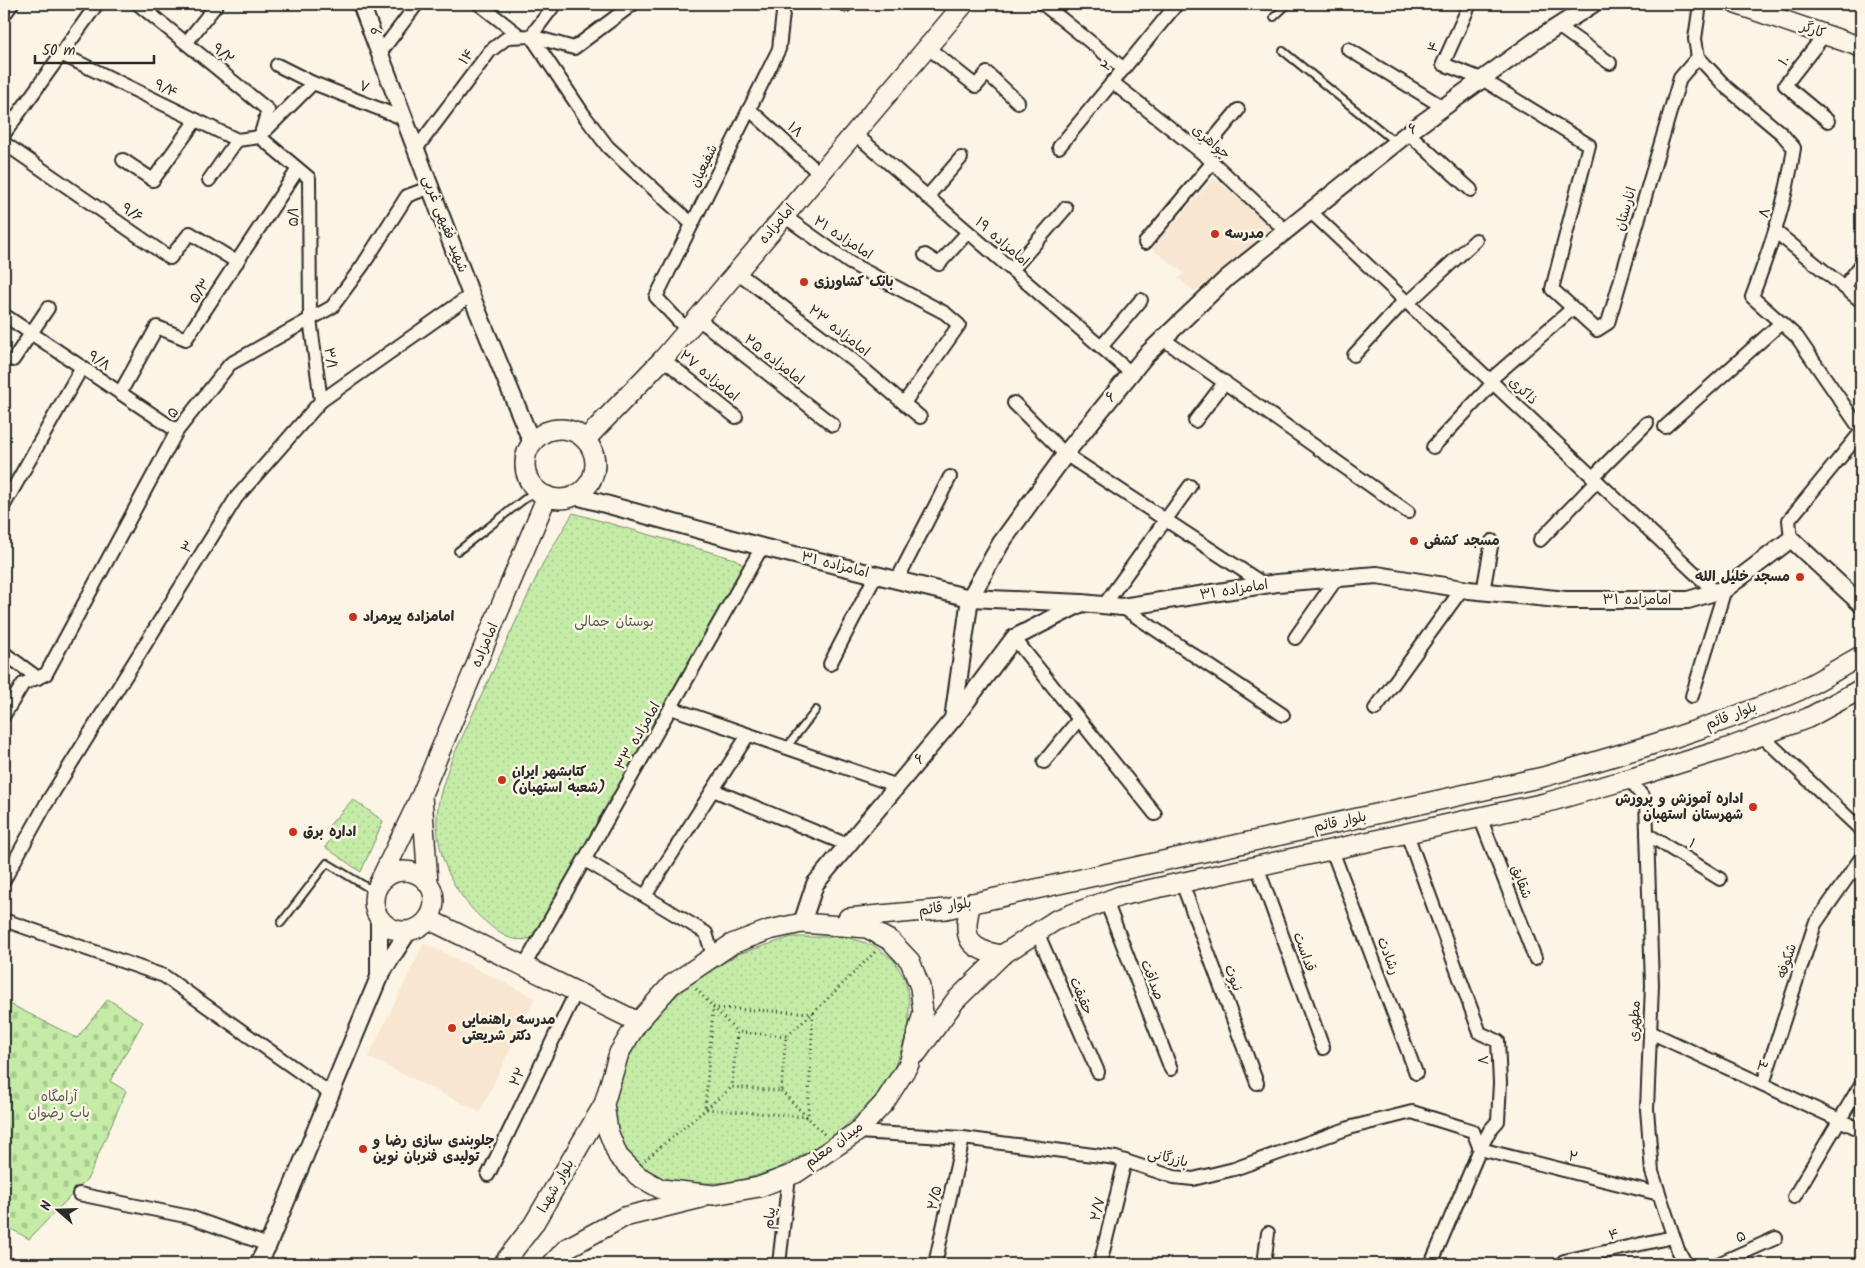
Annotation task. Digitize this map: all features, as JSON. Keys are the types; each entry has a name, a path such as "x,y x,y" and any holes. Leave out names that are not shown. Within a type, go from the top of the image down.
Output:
{"main road":[{"name":"امامزاده","path":"586,440 663,358 964,4"},
{"name":"کارگر","path":"1736,4 1825,34 1859,43"},
{"path":"558,429 578,433 586,440 592,449 595,459 595,470 585,489 576,496 561,499 542,493 526,472 527,452 532,443 544,434 558,429"},
{"name":"امامزاده","path":"377,887 422,794 542,493"},
{"name":"بلوار قائم","path":"802,923 946,909 1543,777 1638,749 1718,722 1800,690 1861,656"},
{"name":"بلوار قائم","path":"908,1064 955,1001 1002,955 1056,920 1120,896 1480,818 1545,803 1629,780 1808,718 1861,689"},
{"path":"422,794 428,883 434,901 432,910 428,919 421,926 409,930 394,930 379,919 374,901 377,887 394,872 413,872 428,883"},
{"path":"971,903 966,925 968,936 974,946 986,953 1002,955"},
{"path":"428,919 638,1022"},
{"name":"میدان معلم","path":"802,923 867,928 886,938 910,960 920,987 923,1013 908,1064 884,1103 857,1132 790,1176 759,1187 714,1195 661,1189 633,1171 618,1156 608,1131 604,1104 619,1053 638,1022 671,985 732,944 769,930 802,923"},
{"name":"بلوار شهدا","path":"502,1264 533,1225 604,1104"},
{"path":"552,1264 567,1248 624,1217 714,1195"}],"street":[{"path":"4,15 12,4"},
{"path":"4,134 97,4"},
{"name":"۹/۲","path":"138,4 268,110 260,137"},
{"path":"186,43 217,4"},
{"name":"شهید فقیهی غربی","path":"361,4 472,295 532,443"},
{"name":"۹","path":"380,53 416,4"},
{"path":"479,4 526,36 608,147 692,224"},
{"path":"526,36 555,4"},
{"path":"526,36 574,48 632,4"},
{"name":"شفیعیان","path":"692,324 656,297 779,50 784,4"},
{"path":"1043,4 1124,68"},
{"name":"۲","path":"1059,147 1177,4"},
{"name":"۴","path":"1470,4 1443,64 1482,79"},
{"name":"۶","path":"802,923 816,884 953,719 970,598 1001,543 1065,454 1146,355 1227,278 1402,138 1482,79 1593,4"},
{"path":"1698,57 1695,39 1700,4"},
{"path":"1558,26 1610,63"},
{"name":"۱۰","path":"1825,34 1785,85 1828,122"},
{"name":"۱۴","path":"416,149 490,51 508,37 526,36"},
{"path":"927,47 976,86 987,73 1018,102"},
{"path":"1348,49 1443,107"},
{"name":"۹/۴","path":"61,54 237,140"},
{"name":"۸","path":"1698,57 1727,88 1782,134 1794,148 1789,181 1776,232 1752,298 1797,338 1861,431"},
{"name":"انارستان","path":"1569,306 1597,330 1608,323 1680,78 1698,57"},
{"name":"۷","path":"277,65 313,83 405,119"},
{"path":"1433,448 1491,382 1569,306 1552,289 1589,145 1482,79"},
{"name":"جواهری","path":"1112,82 1213,162 1286,231"},
{"path":"209,180 237,140 260,137 313,83"},
{"name":"۱۸","path":"749,109 820,174"},
{"path":"1202,153 1238,110"},
{"path":"123,160 154,180 196,120"},
{"name":"امامزاده ۱۹","path":"854,133 1131,373"},
{"name":"۵/۱","path":"260,137 309,178 310,319"},
{"path":"1402,138 1471,190"},
{"name":"۹/۶","path":"4,142 170,258 190,232 237,262"},
{"path":"927,197 960,158"},
{"path":"1145,243 1213,162"},
{"name":"۵/۳","path":"120,392 157,327 186,339 298,169"},
{"name":"۵","path":"4,715 23,684 46,674 177,431 230,364 332,307 363,265 407,196 431,187"},
{"path":"1012,270 1066,208"},
{"name":"ذاکری","path":"1311,212 1595,479 1720,591"},
{"name":"امامزاده ۲۱","path":"784,216 850,263 944,313 959,325 904,403"},
{"path":"925,254 939,264 968,232"},
{"path":"1776,232 1861,301"},
{"path":"1354,356 1406,302 1476,240"},
{"path":"1844,287 1861,265"},
{"name":"امامزاده ۲۳","path":"737,272 853,360 920,417"},
{"name":"۳","path":"4,880 46,804 236,498 321,401 472,295"},
{"path":"1101,347 1141,300"},
{"path":"13,360 48,308"},
{"name":"۹/۸","path":"4,315 177,431"},
{"name":"۳/۱","path":"310,319 321,401"},
{"path":"1665,427 1781,323"},
{"name":"امامزاده ۲۵","path":"692,324 833,425"},
{"path":"1163,338 1408,512"},
{"name":"امامزاده ۲۷","path":"663,358 736,418"},
{"path":"4,505 82,367"},
{"path":"1195,421 1225,382"},
{"path":"1014,403 1065,454 1264,585"},
{"path":"1540,540 1647,423"},
{"path":"1861,431 1788,520 1791,539 1861,604"},
{"path":"897,580 950,477"},
{"path":"1104,605 1190,486"},
{"name":"امامزاده ۳۱","path":"576,496 762,547 970,598 1082,603 1122,607 1264,585 1377,575 1483,592 1575,600 1688,600 1720,591 1791,539"},
{"path":"1483,592 1492,540"},
{"name":"امامزاده ۳۳","path":"524,966 762,547"},
{"path":"830,664 876,575"},
{"path":"1296,638 1337,578"},
{"path":"1375,709 1462,589"},
{"path":"1692,696 1720,591"},
{"path":"953,719 1014,638 1082,603"},
{"path":"1122,607 1283,715"},
{"path":"1014,638 1155,814"},
{"path":"4,653 38,678"},
{"path":"671,708 898,786"},
{"path":"1044,762 1079,719"},
{"path":"645,896 748,735"},
{"path":"1761,735 1861,830"},
{"name":"مطهری","path":"1629,780 1646,801 1648,834 1652,985 1648,1108 1652,1172 1678,1250 1686,1264"},
{"path":"713,790 848,845"},
{"name":"شقایق","path":"1480,818 1535,958"},
{"name":"۸","path":"1407,834 1480,1033 1498,1041 1500,1084 1498,1121 1490,1130 1480,1149 1430,1264"},
{"name":"۱","path":"1648,834 1720,879"},
{"name":"رشادت","path":"1332,850 1416,1073"},
{"name":"شکوفه","path":"1763,1084 1815,924 1861,858"},
{"path":"585,860 706,933 713,956"},
{"name":"قداست","path":"1257,866 1324,1048"},
{"name":"نبوت","path":"1182,883 1257,1083"},
{"name":"صداقت","path":"1106,901 1171,1069"},
{"path":"379,919 379,977"},
{"path":"4,920 164,976 331,1094"},
{"path":"258,1264 268,1245 379,977 409,930"},
{"name":"حقیقت","path":"1037,932 1098,1072"},
{"name":"۲۲","path":"488,1175 576,992"},
{"name":"۳","path":"1650,1032 1861,1130"},
{"path":"1794,1197 1861,1084"},
{"name":"بازرگانی","path":"857,1132 963,1138 1116,1158 1174,1177 1193,1179 1234,1169 1352,1127 1412,1112 1473,1131 1480,1149"},
{"name":"۲/۵","path":"935,1264 963,1138"},
{"name":"۲","path":"1480,1149 1659,1194"},
{"name":"۲/۷","path":"1100,1264 1125,1161"},
{"name":"پیام","path":"779,1264 790,1176"},
{"path":"79,1194 190,1217 268,1245"},
{"path":"1264,1264 1268,1233"},
{"name":"۴","path":"1563,1264 1564,1261 1673,1236"},
{"name":"۵","path":"1718,1264 1776,1238"}],"lane":[{"path":"1274,17 1288,4"},
{"path":"1283,51 1402,138"},
{"path":"458,551 542,493"},
{"path":"786,748 816,710"},
{"path":"281,923 327,863 377,887"}],"path":[{"path":"781,1091 786,1036 813,1013 878,949 886,938"},
{"path":"684,976 737,1032 786,1036"},
{"path":"713,1008 813,1013"},
{"path":"705,1109 713,1008"},
{"path":"808,1117 813,1013"},
{"path":"732,1087 737,1032"},
{"path":"633,1171 732,1087 781,1091 837,1146"},
{"path":"705,1109 808,1117"}],"shaded area":[{"name":"مدرسه","path":"1214,178 1266,220 1272,231 1195,292 1179,279 1184,273 1151,248"},
{"name":"مدرسه راهنمایی دکتر شریعتی","path":"424,943 535,998 480,1112 368,1057"}],"green space":[{"name":"بوستان جمالی","path":"573,513 735,559 747,568 532,938 519,940 498,932 476,913 459,891 441,853 437,824 438,808 451,761 543,563"},
{"path":"353,799 383,821 361,872 325,847 332,838 326,829"},
{"path":"792,937 846,937 873,945 894,960 905,980 909,998 909,1024 891,1075 873,1100 830,1140 775,1170 731,1183 686,1183 661,1179 629,1156 617,1129 614,1099 623,1067 638,1041 661,1010 690,983 738,954"},
{"name":"آرامگاه باب رضوان","path":"108,999 143,1022 110,1081 126,1091 88,1178 29,1239 4,1225 4,1001 77,1038"}],"place":[{"name":"مدرسه","path":"1215,234"},
{"name":"بانک کشاورزی","path":"804,282"},
{"name":"مسجد کشفی","path":"1414,541"},
{"name":"مسجد خلیل الله","path":"1800,577"},
{"name":"امامزاده پیرمراد","path":"353,617"},
{"name":"کتابشهر ایران (شعبه استهبان)","path":"502,780"},
{"name":"اداره آموزش و پرورش شهرستان استهبان","path":"1753,807"},
{"name":"اداره برق","path":"293,832"},
{"name":"مدرسه راهنمایی دکتر شریعتی","path":"452,1028"},
{"name":"جلوبندی سازی رضا و تولیدی فنربان نوین","path":"363,1149"}]}
